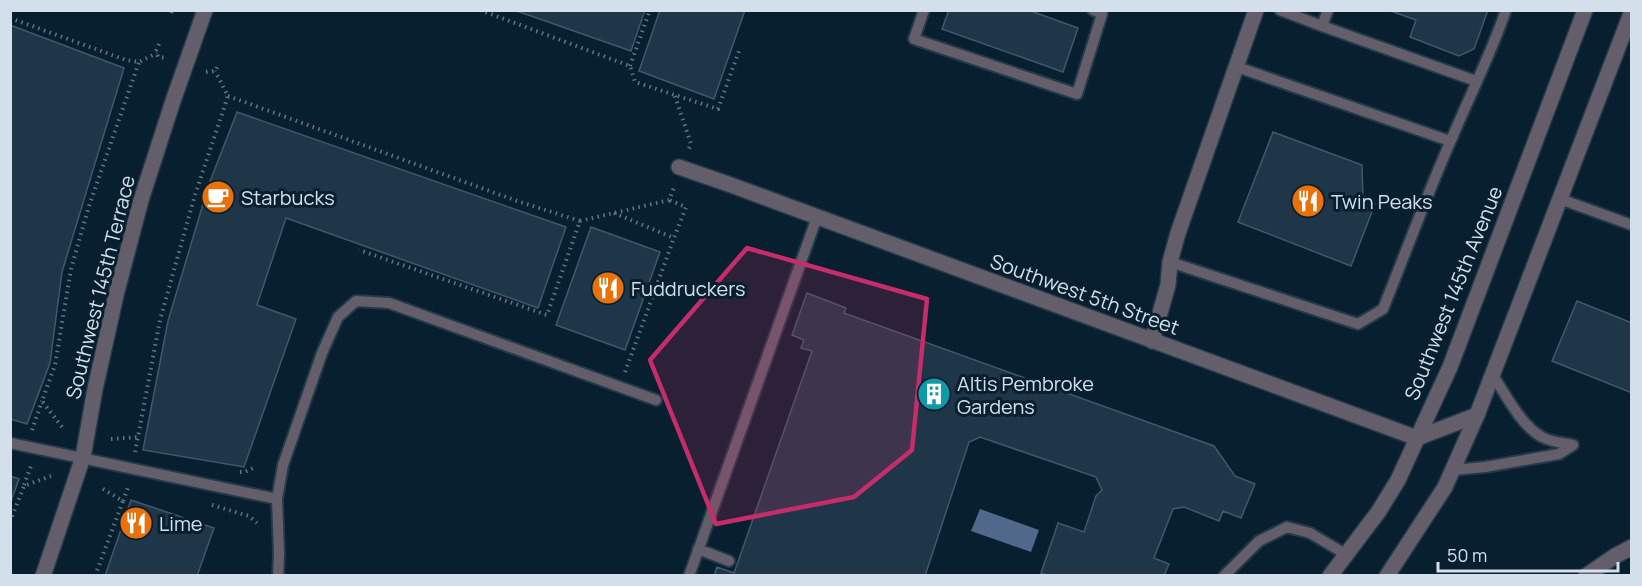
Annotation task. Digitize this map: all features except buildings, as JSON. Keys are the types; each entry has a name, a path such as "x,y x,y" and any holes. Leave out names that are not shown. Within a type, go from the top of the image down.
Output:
{"street":[{"name":"Southwest 145th Terrace","path":"43,576 83,457 95,389 116,295 141,200 205,10"},
{"path":"1152,341 1168,285 1170,262 1178,233 1256,10"},
{"name":"Southwest 145th Avenue","path":"1330,576 1379,511 1398,480 1450,367 1585,10"},
{"path":"1387,576 1445,487 1477,415 1632,11"},
{"name":"Southwest 5th Street","path":"682,161 817,217 1417,438"},
{"path":"1417,438 1477,415"},
{"path":"1586,576 1632,547"}],"lane":[{"path":"924,10 914,39 1077,94 1102,14 1093,10"},
{"path":"1280,10 1476,81"},
{"path":"1322,26 1328,10"},
{"path":"1170,262 1358,324 1383,309 1450,141 1496,39 1506,10"},
{"path":"1237,67 1450,141"},
{"path":"1560,199 1632,225"},
{"path":"689,576 817,217"},
{"path":"278,576 277,500 283,465 322,353 338,316 356,301 389,303 656,400"},
{"path":"1452,470 1485,467 1559,454 1574,445 1540,436 1521,417 1492,374"},
{"path":"10,443 277,500"},
{"path":"1224,576 1259,541 1287,526 1310,533 1347,555"},
{"path":"698,549 729,561"}],"path":[{"path":"480,10 630,66"},
{"path":"650,10 630,66 635,82 717,110 739,51"},
{"path":"10,18 126,60 139,62 157,53"},
{"path":"159,44 156,51 158,57 168,58"},
{"path":"21,428 32,430 55,365 71,269 89,206 139,62"},
{"path":"215,71 219,64"},
{"path":"206,72 215,71"},
{"path":"215,71 228,96 517,201 580,221 669,200 686,207 620,387"},
{"path":"675,95 691,144 682,161"},
{"path":"111,439 138,437 160,320 195,195 228,96"},
{"path":"669,200 676,183"},
{"path":"614,213 674,238"},
{"path":"359,249 547,315 580,221"},
{"path":"42,401 62,427"},
{"path":"10,522 31,466 21,464"},
{"path":"24,486 51,476"},
{"path":"95,576 129,485"},
{"path":"100,487 123,501"}],"highlighted area":[{"path":"747,248 927,299 912,450 854,497 716,524 650,360"}],"water":[{"path":"980,509 1039,530 1031,552 971,531"}],"place":[{"name":"Starbucks","path":"218,197"},
{"name":"Twin Peaks","path":"1308,201"},
{"name":"Fuddruckers","path":"608,288"},
{"name":"Altis Pembroke Gardens","path":"934,394"},
{"name":"Lime","path":"136,523"}]}
